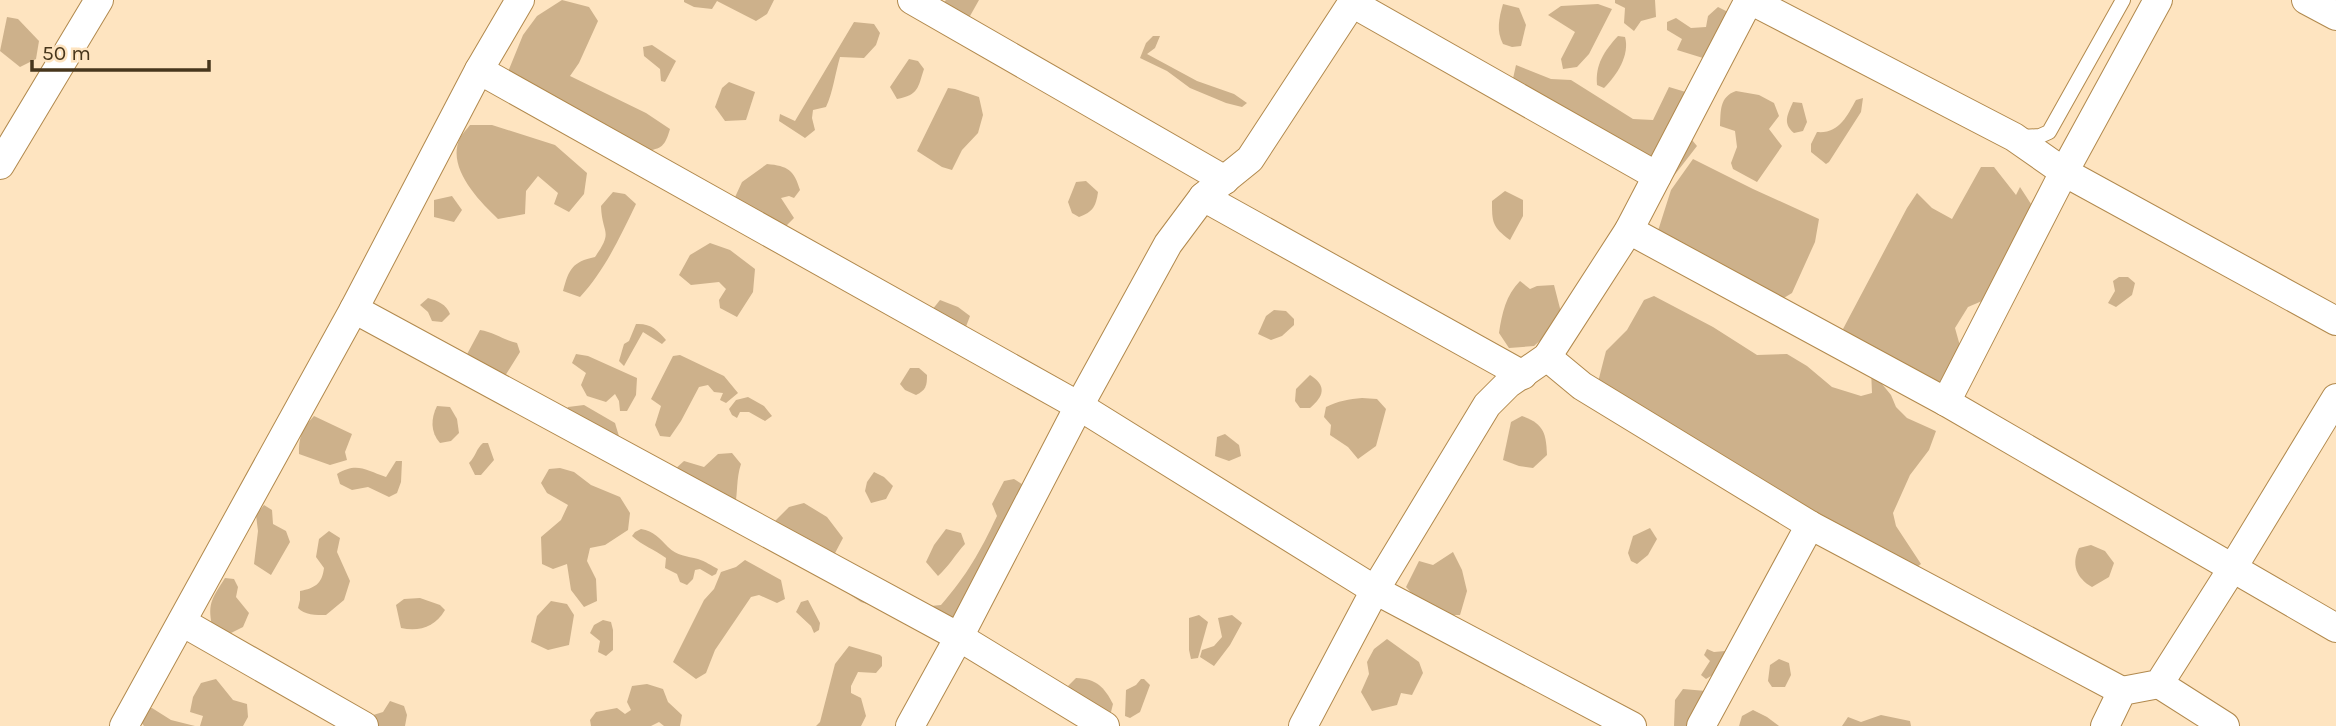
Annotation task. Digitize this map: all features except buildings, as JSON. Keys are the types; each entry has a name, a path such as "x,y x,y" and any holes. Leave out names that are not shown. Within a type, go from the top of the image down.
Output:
{"street":[{"path":"124,726 354,309 479,70 520,0"},
{"path":"912,0 1225,180"},
{"path":"1303,726 1375,590 1486,405 1508,384 1547,357 1629,230 1749,0 2014,137 2064,172 2336,321"},
{"path":"1946,402 2064,172 2158,0"},
{"path":"2306,0 2336,16"},
{"path":"910,726 1168,244 1203,197 1250,159 1353,1 1657,176"},
{"path":"0,165 90,3"},
{"path":"479,70 1079,406 1375,590 1632,726"},
{"path":"1203,197 1522,375"},
{"path":"1629,230 1946,402 2336,628"},
{"path":"354,309 959,637 1105,726"},
{"path":"1547,357 1582,386 1810,525 2122,691 2159,684 2225,726"},
{"path":"2159,684 2336,398"},
{"path":"1701,726 1810,525"},
{"path":"182,622 364,726"},
{"path":"2105,726 2122,691"}],"lane":[{"path":"2014,137 2040,136 2049,132 2123,0"}],"shaded area":[{"path":"562,0 589,7 598,21 579,63 570,76 646,113 670,129 659,148 645,151 505,79 523,35 537,16"},
{"path":"684,0 774,0 767,14 756,21 717,1 712,9 694,7"},
{"path":"979,0 961,32 950,26 944,2"},
{"path":"1615,0 1655,0 1656,17 1641,21 1634,31 1624,23 1625,8 1615,3"},
{"path":"1503,4 1519,8 1526,25 1521,46 1503,44 1499,24"},
{"path":"1598,4 1612,9 1589,54 1577,67 1563,69 1561,59 1575,32 1548,15 1561,6"},
{"path":"1718,7 1734,15 1703,58 1677,50 1682,39 1667,30 1667,22 1676,18 1691,28 1706,27 1708,16"},
{"path":"7,17 18,19 39,41 36,59 20,67 0,51"},
{"path":"854,22 874,24 880,33 876,45 864,58 840,57 826,107 813,110 815,130 805,138 779,121 780,114 795,121"},
{"path":"1153,36 1160,36 1155,48 1147,54 1197,81 1234,94 1247,103 1242,107 1226,103 1190,88 1167,71 1140,58 1146,43"},
{"path":"1618,36 1625,37 1626,51 1618,71 1604,88 1597,85 1599,65"},
{"path":"652,45 676,61 665,82 661,81 660,69 644,56 643,47"},
{"path":"909,59 918,61 924,69 914,92 897,99 890,87"},
{"path":"1516,65 1551,79 1571,80 1633,119 1653,120 1669,87 1689,93 1682,128 1697,146 1666,186 1510,92"},
{"path":"729,82 755,92 746,120 725,121 715,107 722,88"},
{"path":"948,88 979,97 983,115 978,133 962,150 952,170 942,167 917,151"},
{"path":"1736,91 1759,95 1774,103 1779,116 1769,129 1782,146 1757,182 1733,169 1731,163 1737,147 1735,131 1720,126 1724,101"},
{"path":"1863,98 1861,112 1826,164 1811,152 1811,144 1817,132 1837,127 1846,118 1856,100"},
{"path":"1793,102 1802,103 1807,122 1803,131 1794,133 1787,122"},
{"path":"470,125 492,125 555,145 587,173 584,194 569,212 554,204 558,193 538,176 526,191 525,214 498,219 473,193 457,160 460,138"},
{"path":"1693,159 1819,219 1815,242 1792,293 1777,302 1656,237 1671,190"},
{"path":"767,164 789,170 800,190 794,198 781,198 794,218 785,227 730,208 742,182"},
{"path":"1981,167 1994,167 2016,195 2020,187 2031,204 2032,212 1982,301 1968,307 1955,328 1962,353 1943,384 1869,356 1843,329 1917,193 1932,208 1952,219"},
{"path":"1086,181 1098,192 1091,211 1079,217 1072,213 1068,202 1076,182"},
{"path":"1505,191 1523,200 1523,216 1510,240 1496,227 1492,214 1492,201"},
{"path":"613,192 625,194 636,204 624,229 604,264 580,297 563,291 567,277 576,264 595,257 604,242 606,232 601,206"},
{"path":"452,196 462,210 454,222 434,217 434,200"},
{"path":"710,243 730,250 755,269 753,292 737,317 720,308 719,300 726,289 719,282 691,285 679,275 690,255"},
{"path":"2119,277 2128,277 2135,283 2132,295 2116,307 2108,303 2115,291 2113,281"},
{"path":"1520,281 1530,289 1554,285 1563,320 1534,346 1509,348 1499,333 1500,326 1508,298"},
{"path":"1654,296 1713,327 1757,355 1787,354 1807,366 1832,387 1861,396 1872,393 1871,370 1881,375 1882,384 1896,407 1907,418 1936,431 1929,450 1910,475 1893,513 1896,526 1921,564 1910,572 1598,382 1606,351 1627,330 1644,300"},
{"path":"428,298 441,303 450,314 442,322 432,321 428,312 420,305"},
{"path":"940,300 958,307 970,316 964,332 932,310"},
{"path":"1274,310 1286,311 1294,319 1294,325 1282,336 1271,340 1258,334 1266,316"},
{"path":"636,324 653,328 666,340 662,344 643,332 624,366 619,361 624,344 629,341"},
{"path":"480,330 517,343 520,352 500,384 458,371"},
{"path":"576,354 588,356 637,378 636,395 627,411 620,411 615,394 606,402 587,396 581,385 586,373 572,363"},
{"path":"680,355 724,376 738,393 726,403 720,400 723,393 714,392 708,385 699,387 670,437 660,436 655,425 661,406 651,399 673,356"},
{"path":"910,368 919,368 927,375 925,387 916,395 905,390 900,384"},
{"path":"1310,375 1319,383 1321,395 1310,408 1300,408 1295,401 1296,389"},
{"path":"748,397 764,406 772,416 765,421 749,412 740,412 737,418 732,415 729,409 736,400"},
{"path":"1362,398 1377,399 1386,409 1376,446 1358,459 1348,447 1330,435 1331,425 1324,417 1326,407"},
{"path":"584,405 615,423 621,443 558,425 568,407"},
{"path":"437,406 450,407 457,419 459,433 451,441 440,443 434,434 433,420"},
{"path":"314,416 352,434 345,452 347,460 330,465 299,454 302,433"},
{"path":"1522,416 1539,426 1546,441 1547,455 1533,468 1503,460 1511,422"},
{"path":"1225,434 1239,445 1241,456 1229,461 1215,456 1217,437"},
{"path":"483,443 488,443 494,460 481,475 475,475 469,463"},
{"path":"732,453 741,464 735,506 673,471 684,461 704,467 718,454"},
{"path":"396,461 402,461 401,482 397,493 389,497 368,487 352,490 340,484 337,474 344,470 361,468 386,477"},
{"path":"560,468 574,472 591,485 620,497 630,513 628,530 605,545 590,548 587,561 596,579 597,601 584,607 571,590 567,564 553,569 542,564 541,537 561,520 568,505 547,493 541,483 549,469"},
{"path":"874,472 893,486 886,499 871,503 865,491"},
{"path":"1014,479 1031,490 946,630 861,602 840,588 911,608 941,605 966,573 985,541 997,516 992,504 1004,481"},
{"path":"804,503 827,517 843,538 834,555 833,572 821,578 794,553 775,521 789,507"},
{"path":"264,505 272,510 273,524 286,531 290,542 271,575 254,564 258,531 256,515"},
{"path":"1650,528 1657,539 1648,555 1637,564 1631,561 1628,553 1633,536"},
{"path":"641,529 653,533 671,550 718,569 716,574 712,576 700,569 695,570 693,579 687,585 680,582 677,574 665,568 666,558 632,536"},
{"path":"946,529 961,533 965,544 938,576 926,562"},
{"path":"329,531 340,538 337,552 350,581 344,600 326,615 314,615 298,608 300,591 314,587 322,578 324,568 316,557 319,539"},
{"path":"2091,545 2105,551 2114,563 2109,577 2092,587 2082,579 2075,565 2079,548"},
{"path":"1453,552 1462,570 1467,591 1460,615 1442,615 1418,600 1406,587 1419,561 1433,565"},
{"path":"745,560 781,580 785,599 777,603 759,595 751,597 715,650 706,673 696,679 673,662 721,572 736,567"},
{"path":"225,578 234,579 238,587 236,597 249,613 243,627 225,636 213,630 210,608 213,597"},
{"path":"420,598 440,605 445,610 436,621 426,627 401,628 396,605 404,599"},
{"path":"808,600 820,623 819,630 814,633 811,626 796,612 801,602"},
{"path":"551,601 567,604 574,615 569,645 548,650 531,642 537,616"},
{"path":"1199,615 1208,622 1198,658 1191,659 1189,618"},
{"path":"1232,615 1242,623 1214,666 1200,657 1202,650 1214,646 1222,637 1218,618"},
{"path":"603,620 611,622 613,630 613,650 606,656 598,652 600,641 590,633 594,625"},
{"path":"1387,639 1419,662 1423,673 1412,695 1401,693 1397,705 1372,711 1361,692 1369,674 1367,662 1374,649"},
{"path":"849,646 882,657 882,666 876,673 858,672 851,686 851,693 861,698 866,716 861,726 816,726 820,722 835,664"},
{"path":"1707,649 1714,652 1725,651 1721,670 1706,679 1701,675 1710,661 1704,655"},
{"path":"1779,659 1789,663 1791,675 1785,687 1772,687 1768,681 1770,665"},
{"path":"1076,678 1095,682 1106,693 1113,704 1108,724 1067,687"},
{"path":"216,679 233,700 247,704 248,717 243,726 200,726 203,716 190,712 193,697 201,683"},
{"path":"1141,679 1150,685 1140,712 1130,718 1125,716 1126,690"},
{"path":"647,684 663,689 668,702 682,715 680,726 664,726 659,722 651,726 591,726 590,720 596,712 617,708 625,714 631,710 627,702 632,686"},
{"path":"1683,689 1706,691 1704,726 1674,726 1675,700"},
{"path":"390,701 404,706 407,715 405,726 371,726 370,716 383,712"},
{"path":"144,708 152,708 171,720 195,726 144,726 141,722"},
{"path":"1753,710 1779,726 1739,726 1742,716"},
{"path":"1881,715 1910,721 1911,726 1842,726 1848,717 1861,722"}]}
